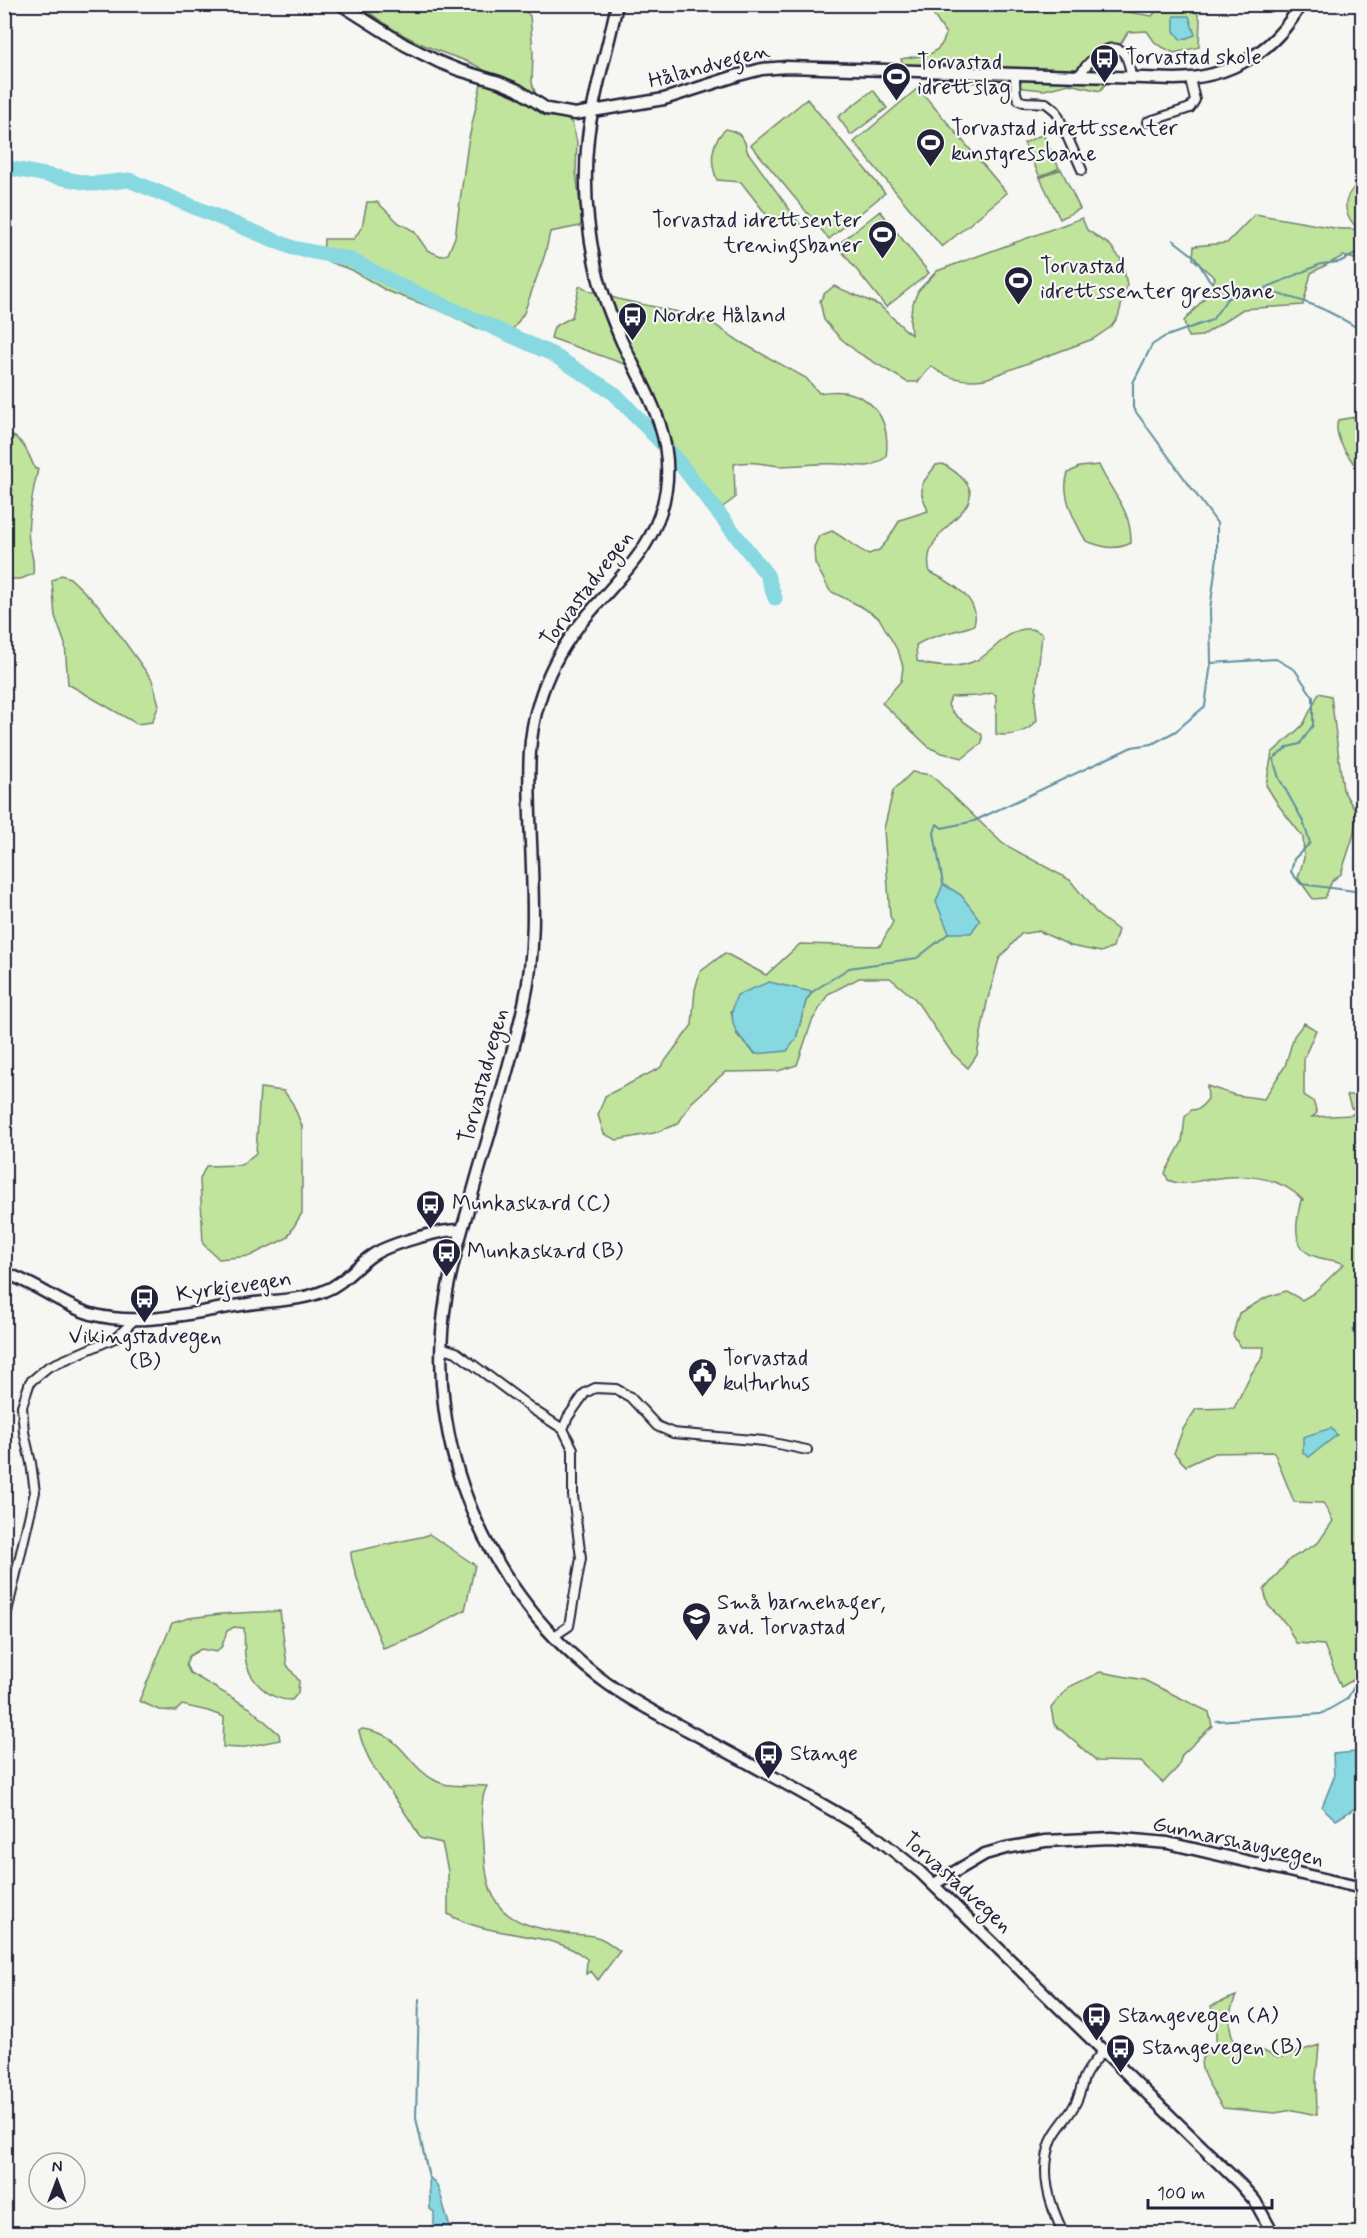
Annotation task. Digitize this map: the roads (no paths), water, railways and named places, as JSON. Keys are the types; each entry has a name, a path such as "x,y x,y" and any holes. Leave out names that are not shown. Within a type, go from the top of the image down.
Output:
{"main road":[{"path":"340,4 396,40 430,58 459,70 500,81 548,109 575,114 593,111"},
{"name":"Torvastadvegen","path":"617,4 587,143 586,186 592,250 602,291 613,322 661,424 667,451 667,482 663,507 647,544 636,561 586,617 564,646 552,667 533,724 529,761 533,892 530,970 517,1032 450,1280 441,1347 442,1391 449,1437 463,1489 472,1513 504,1573 524,1602 554,1636 585,1665 615,1690 854,1823 881,1841 934,1884 1240,2184 1255,2201 1273,2234"},
{"name":"Hålandvegen","path":"593,111 664,99 739,75 773,68 880,68 1015,75 1190,79 1220,73 1254,57 1285,28 1301,4"},
{"name":"Kyrkjevegen","path":"4,1273 15,1276 90,1314 134,1320 295,1299 324,1292 345,1279 373,1254 386,1247 442,1232 462,1230"},
{"name":"Gunnarshaugvegen","path":"934,1884 985,1854 1006,1848 1045,1841 1111,1838 1168,1843 1362,1888"}],"street":[{"path":"1078,77 1083,68 1104,51 1115,48 1123,51 1128,58 1131,78"},
{"path":"1015,75 1018,99 1027,104 1046,103 1056,111 1082,170"},
{"path":"1147,122 1190,108 1195,100 1190,79"},
{"path":"4,1625 35,1492 24,1432 22,1406 30,1382 48,1367 117,1337 134,1320"},
{"path":"441,1347 456,1352 563,1429 573,1449 573,1496 581,1558 569,1626 554,1636"},
{"path":"563,1429 568,1417 585,1393 595,1388 616,1389 630,1397 657,1426 673,1433 764,1441 807,1450"},
{"path":"1064,2234 1048,2194 1048,2155 1061,2124 1075,2106 1085,2076 1103,2051"}],"water":[{"path":"1174,16 1189,16 1195,35 1181,40 1174,31"},
{"path":"943,884 961,895 980,920 971,933 949,933 936,902"},
{"path":"769,982 812,992 806,1001 796,1039 787,1051 756,1054 738,1034 732,1021 732,1013 737,995"},
{"path":"1331,1428 1337,1435 1309,1457 1303,1453 1303,1437"},
{"path":"1356,1752 1362,1763 1362,1804 1336,1820 1322,1807 1334,1777 1333,1754"},
{"path":"429,2178 438,2187 450,2227 454,2233 429,2233 434,2222 434,2212 430,2209"}],"waterway":[{"path":"4,167 93,184 129,180 293,248 349,259 399,285 552,354 615,394 673,455 767,575 775,598"},
{"path":"1173,240 1195,257 1207,277 1227,299"},
{"path":"943,884 934,833 937,824 942,828 974,821 1132,747 1152,744 1176,731 1205,706 1211,663 1210,610 1217,557 1217,523 1133,408 1133,383 1152,345 1164,337 1212,320 1227,299 1236,293 1261,290 1321,264 1339,262 1362,251"},
{"path":"1261,290 1314,305 1362,331"},
{"path":"1211,663 1276,659 1295,670 1313,697 1313,725 1300,744 1288,747 1273,759 1279,778 1303,821 1310,843 1294,859 1291,872 1301,884 1362,892"},
{"path":"812,992 849,968 917,958 949,933"},
{"path":"1216,1721 1321,1714 1347,1699 1356,1683 1355,1650 1362,1638"},
{"path":"1356,1683 1362,1693"},
{"path":"1356,1752 1362,1724"},
{"path":"419,1999 416,2118 429,2178"}],"place":[{"name":"Torvastad skole","path":"1104,84"},
{"name":"Torvastad idrettslag","path":"896,102"},
{"name":"Torvastad idrettssenter kunstgressbane","path":"930,168"},
{"name":"Torvastad idrettsenter treningsbaner","path":"883,260"},
{"name":"Torvastad idrettssenter gressbane","path":"1019,306"},
{"name":"Nordre Håland","path":"632,342"},
{"name":"Munkaskard (C)","path":"431,1230"},
{"name":"Munkaskard (B)","path":"446,1278"},
{"name":"Vikingstadvegen (B)","path":"145,1324"},
{"name":"Torvastad kulturhus","path":"702,1398"},
{"name":"Små barnehager, avd. Torvastad","path":"696,1642"},
{"name":"Stange","path":"769,1780"},
{"name":"Stangevegen (A)","path":"1097,2042"},
{"name":"Stangevegen (B)","path":"1121,2074"}]}
